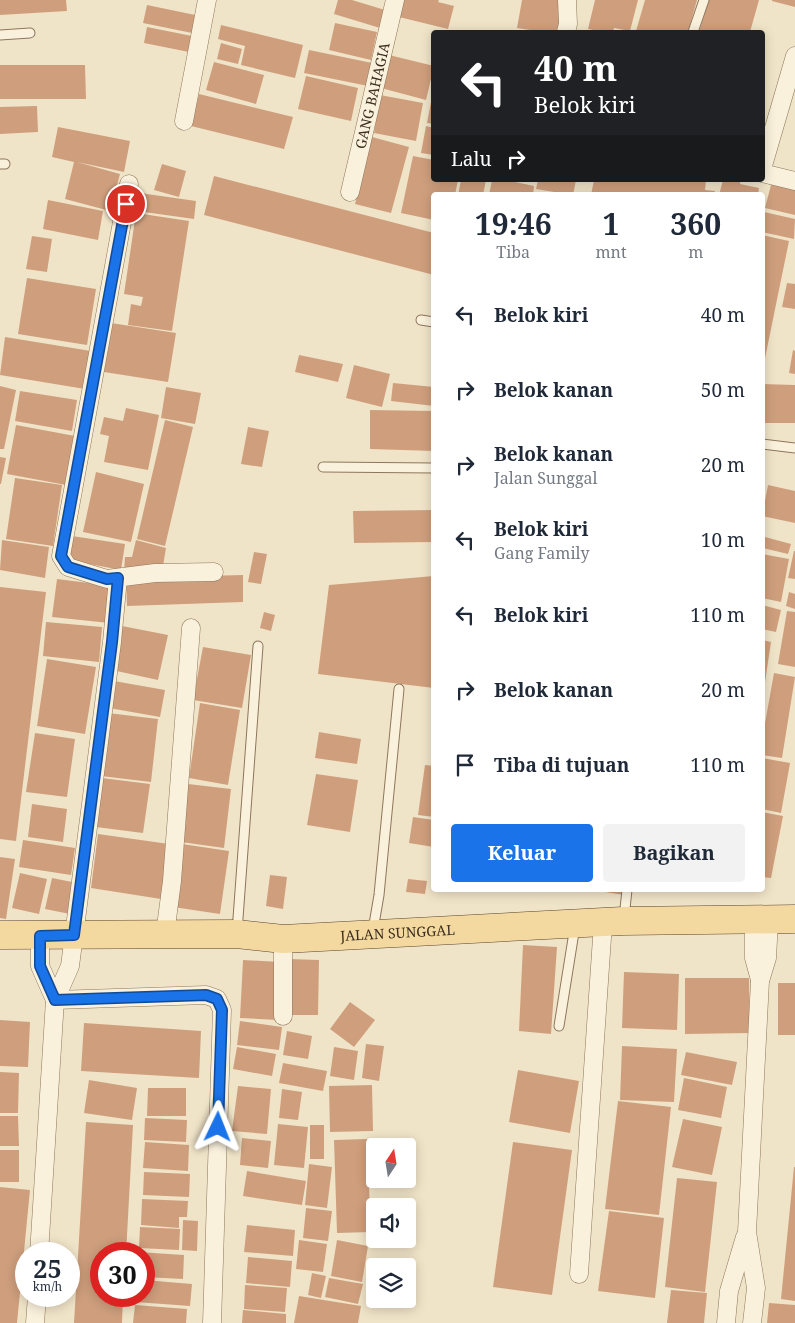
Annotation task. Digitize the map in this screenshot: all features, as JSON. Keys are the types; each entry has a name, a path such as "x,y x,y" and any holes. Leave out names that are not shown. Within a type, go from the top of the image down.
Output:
{"main road":[{"name":"JALAN SUNGGAL","path":"0,935 165,934 190,936 237,934 282,939 575,923 772,920"}],"street":[{"path":"184,121 207,0"},
{"name":"GANG BAHAGIA","path":"350,192 395,0"},
{"path":"566,30 567,0"},
{"path":"765,161 795,56"},
{"path":"765,172 795,181"},
{"path":"129,184 61,556 68,567 107,579 154,573 214,572"},
{"path":"40,1242 55,1000 70,966 112,642 118,578"},
{"path":"165,934 172,880 191,628"},
{"path":"726,1323 729,1291 746,1232 760,981 754,958 772,920"},
{"path":"579,1274 613,922"},
{"path":"40,936 40,966 55,1000"},
{"path":"282,939 283,1016"},
{"path":"55,1000 206,995 217,999 222,1010 212,1323"},
{"path":"746,1232 756,1288 752,1323"},
{"path":"35,1323 36,1307"}],"lane":[{"path":"693,30 704,0"},
{"path":"0,34 30,33"},
{"path":"421,320 431,322"},
{"path":"765,444 795,448"},
{"path":"323,467 431,468"},
{"path":"237,934 258,646"},
{"path":"372,933 379,895 400,689"},
{"path":"613,922 626,892"},
{"path":"559,1026 573,950 575,923"}],"building":[{"path":"0,0 66,0 67,11 0,15"},
{"path":"338,0 352,0 385,10 380,28 334,14"},
{"path":"403,0 439,0 438,2 454,6 448,29 399,17"},
{"path":"522,0 564,0 559,30 517,28"},
{"path":"595,0 638,0 630,30 614,28 614,30 588,29"},
{"path":"645,0 697,0 689,30 636,30"},
{"path":"709,0 759,0 751,30 700,30"},
{"path":"772,0 795,0 795,7 772,1"},
{"path":"147,5 200,16 197,34 143,23"},
{"path":"335,23 377,32 371,60 329,50"},
{"path":"221,25 303,45 295,78 241,65 245,46 218,39"},
{"path":"147,27 197,37 194,53 144,43"},
{"path":"221,43 242,49 238,64 217,59"},
{"path":"309,50 377,64 373,87 304,73"},
{"path":"389,55 431,65 431,79 426,100 381,88"},
{"path":"214,62 264,75 256,104 206,90"},
{"path":"0,65 85,65 86,99 0,99"},
{"path":"306,76 358,88 351,121 298,109"},
{"path":"199,94 293,117 284,149 191,126"},
{"path":"380,95 423,103 416,141 374,133"},
{"path":"431,102 431,124 427,123"},
{"path":"37,106 38,132 0,134 0,107"},
{"path":"426,126 431,127 431,155 421,153"},
{"path":"58,127 130,141 124,172 77,162 120,174 110,211 65,199 74,162 52,157"},
{"path":"372,137 409,147 391,213 355,204"},
{"path":"413,156 431,159 431,182 458,182 456,192 431,192 431,219 401,213"},
{"path":"162,164 186,171 179,197 154,190"},
{"path":"214,176 431,232 431,274 204,215"},
{"path":"772,181 795,186 795,215 765,208"},
{"path":"461,182 486,182 484,192 459,192"},
{"path":"492,182 515,182 534,186 533,192 490,192"},
{"path":"538,182 576,182 574,192 554,192 536,189"},
{"path":"594,182 706,182 705,190 715,191 715,192 592,192"},
{"path":"722,182 740,182 740,184 759,188 758,192 720,192"},
{"path":"140,193 196,201 194,219 137,211"},
{"path":"48,200 103,211 98,240 43,229"},
{"path":"765,212 795,219 794,239 765,233"},
{"path":"136,213 189,221 172,331 128,325 131,304 141,306 143,297 124,294"},
{"path":"32,236 52,239 47,272 26,269"},
{"path":"765,236 789,241 765,358"},
{"path":"27,278 96,289 87,345 18,334"},
{"path":"787,283 795,284 795,309 782,307"},
{"path":"111,323 176,333 168,382 104,372"},
{"path":"5,337 91,351 85,389 0,375"},
{"path":"793,350 795,351 795,374 789,373"},
{"path":"299,355 343,364 338,382 295,372"},
{"path":"354,365 390,374 382,407 346,398"},
{"path":"393,383 431,387 431,406 391,401"},
{"path":"765,384 795,385 795,423 765,423"},
{"path":"0,386 16,390 4,449 0,449"},
{"path":"166,387 201,393 195,424 161,418"},
{"path":"20,391 77,400 72,431 15,421"},
{"path":"126,408 159,415 148,470 104,462 109,436 100,434 104,417 123,421"},
{"path":"370,410 431,411 431,451 370,449"},
{"path":"165,420 193,427 165,546 137,539"},
{"path":"16,425 75,436 66,485 7,474"},
{"path":"248,427 269,431 262,467 241,464"},
{"path":"0,457 6,458 1,484 0,484"},
{"path":"96,472 144,484 131,542 83,532"},
{"path":"15,478 62,485 53,546 6,539"},
{"path":"768,485 795,491 795,523 765,517 765,500"},
{"path":"431,510 431,542 354,543 353,511"},
{"path":"72,536 125,544 121,570 68,560"},
{"path":"765,537 791,544 788,554 765,548"},
{"path":"2,540 49,547 45,578 0,570"},
{"path":"136,540 166,548 163,566 124,571 125,557 132,557"},
{"path":"795,551 795,579 788,578"},
{"path":"254,552 267,554 261,584 248,582"},
{"path":"765,555 789,559 781,602 765,599"},
{"path":"243,575 243,602 127,606 126,578"},
{"path":"431,576 431,688 318,674 329,585"},
{"path":"57,579 113,586 109,623 52,617"},
{"path":"0,587 46,592 16,841 0,839"},
{"path":"789,592 795,594 795,609 786,606"},
{"path":"765,606 781,610 776,632 765,630"},
{"path":"787,611 795,612 795,667 778,664"},
{"path":"264,612 275,615 271,631 260,628"},
{"path":"46,622 102,627 99,662 43,656"},
{"path":"122,626 168,635 158,680 112,670"},
{"path":"765,641 771,642 765,682"},
{"path":"203,647 251,655 242,708 193,700"},
{"path":"47,659 96,667 85,734 37,726"},
{"path":"774,673 795,677 782,758 765,755 765,723"},
{"path":"114,681 165,690 160,717 109,708"},
{"path":"200,703 240,710 228,785 189,778"},
{"path":"108,713 158,719 151,782 101,776"},
{"path":"319,732 361,739 357,764 315,758"},
{"path":"35,733 75,739 67,797 26,792"},
{"path":"765,759 790,763 781,813 765,810"},
{"path":"425,765 431,766 431,817 418,815"},
{"path":"316,774 358,780 350,832 307,825"},
{"path":"102,778 150,784 143,833 96,827"},
{"path":"188,784 231,789 224,848 181,842"},
{"path":"32,804 67,809 63,842 28,837"},
{"path":"765,813 783,816 771,878 765,877"},
{"path":"413,817 431,820 431,847 409,843"},
{"path":"98,834 169,844 161,899 91,888"},
{"path":"23,840 75,848 71,875 19,867"},
{"path":"182,844 229,851 220,914 173,907"},
{"path":"0,857 15,859 6,919 0,918"},
{"path":"20,873 47,879 39,914 12,908"},
{"path":"270,875 287,877 283,909 266,906"},
{"path":"52,878 77,883 70,914 45,909"},
{"path":"408,879 427,881 425,894 406,892"},
{"path":"605,892 625,892 624,895"},
{"path":"523,945 557,947 551,1034 519,1031"},
{"path":"289,959 319,960 318,1015 288,1015"},
{"path":"243,960 280,962 277,1020 240,1018"},
{"path":"624,972 679,974 677,1030 622,1028"},
{"path":"685,978 749,978 750,1033 685,1034"},
{"path":"778,983 795,983 795,1035 778,1035"},
{"path":"350,1002 375,1020 354,1047 330,1029"},
{"path":"0,1020 30,1022 28,1067 0,1066"},
{"path":"240,1021 282,1027 279,1050 237,1045"},
{"path":"84,1023 201,1031 199,1078 81,1071"},
{"path":"287,1031 312,1036 308,1059 283,1055"},
{"path":"366,1044 384,1046 379,1081 362,1078"},
{"path":"622,1046 677,1049 674,1102 620,1100"},
{"path":"237,1047 276,1054 272,1076 233,1069"},
{"path":"334,1047 358,1051 354,1080 330,1076"},
{"path":"686,1052 737,1062 732,1085 681,1075"},
{"path":"283,1063 327,1071 323,1091 279,1083"},
{"path":"518,1070 579,1081 570,1133 509,1122"},
{"path":"0,1072 19,1073 18,1113 0,1113"},
{"path":"684,1078 727,1087 721,1118 678,1110"},
{"path":"89,1080 137,1088 132,1120 84,1113"},
{"path":"372,1085 373,1131 330,1132 329,1086"},
{"path":"238,1086 271,1089 267,1134 232,1131"},
{"path":"148,1088 186,1088 186,1116 147,1116"},
{"path":"282,1089 302,1092 298,1120 279,1118"},
{"path":"618,1101 671,1107 659,1215 605,1209"},
{"path":"0,1116 18,1116 19,1146 0,1146"},
{"path":"145,1118 187,1120 186,1142 144,1140"},
{"path":"683,1119 722,1127 712,1175 672,1167"},
{"path":"86,1122 133,1125 127,1242 90,1242 90,1307 123,1307 122,1323 74,1323 75,1307 80,1307 79,1242"},
{"path":"278,1124 308,1127 304,1168 274,1165"},
{"path":"310,1125 324,1125 324,1159 310,1159"},
{"path":"242,1138 271,1141 268,1168 240,1165"},
{"path":"366,1139 366,1188 369,1188 370,1198 366,1198 366,1232 337,1233 334,1140"},
{"path":"145,1142 189,1145 188,1171 143,1168"},
{"path":"513,1142 572,1150 552,1295 493,1287"},
{"path":"0,1150 19,1150 19,1182 0,1182"},
{"path":"309,1164 332,1167 327,1208 305,1205"},
{"path":"795,1167 795,1301 781,1299"},
{"path":"247,1171 306,1181 302,1205 243,1196"},
{"path":"144,1172 190,1174 189,1197 143,1195"},
{"path":"677,1178 717,1182 705,1292 665,1287"},
{"path":"0,1187 30,1190 25,1242 15,1242 15,1307 19,1307 17,1323 0,1323"},
{"path":"142,1199 188,1201 187,1217 179,1217 179,1228 141,1225"},
{"path":"306,1208 332,1211 328,1241 303,1238"},
{"path":"609,1211 664,1218 655,1298 598,1291"},
{"path":"183,1220 198,1221 197,1251 182,1250"},
{"path":"247,1225 295,1230 293,1256 244,1252"},
{"path":"140,1227 180,1229 179,1250 155,1249 155,1242 139,1242"},
{"path":"299,1240 327,1244 323,1272 296,1269"},
{"path":"337,1240 366,1246 368,1248 362,1282 331,1276"},
{"path":"155,1253 184,1255 183,1279 155,1278"},
{"path":"248,1257 292,1261 290,1287 246,1283"},
{"path":"312,1273 326,1276 321,1298 308,1295"},
{"path":"329,1278 363,1284 358,1304 325,1297"},
{"path":"155,1281 192,1284 190,1306 155,1303"},
{"path":"245,1285 287,1288 285,1312 244,1309"},
{"path":"671,1290 707,1293 704,1323 667,1323"},
{"path":"299,1296 361,1306 358,1323 294,1323"},
{"path":"769,1303 795,1305 795,1323 767,1323"},
{"path":"135,1307 187,1309 186,1323 133,1323"},
{"path":"243,1310 286,1314 286,1323 242,1323"}],"route":[{"path":"126,204 61,556 68,567 107,579 118,578 112,642 74,935 40,936 40,966 55,1000 206,995 217,999 222,1010 218,1127"}]}
